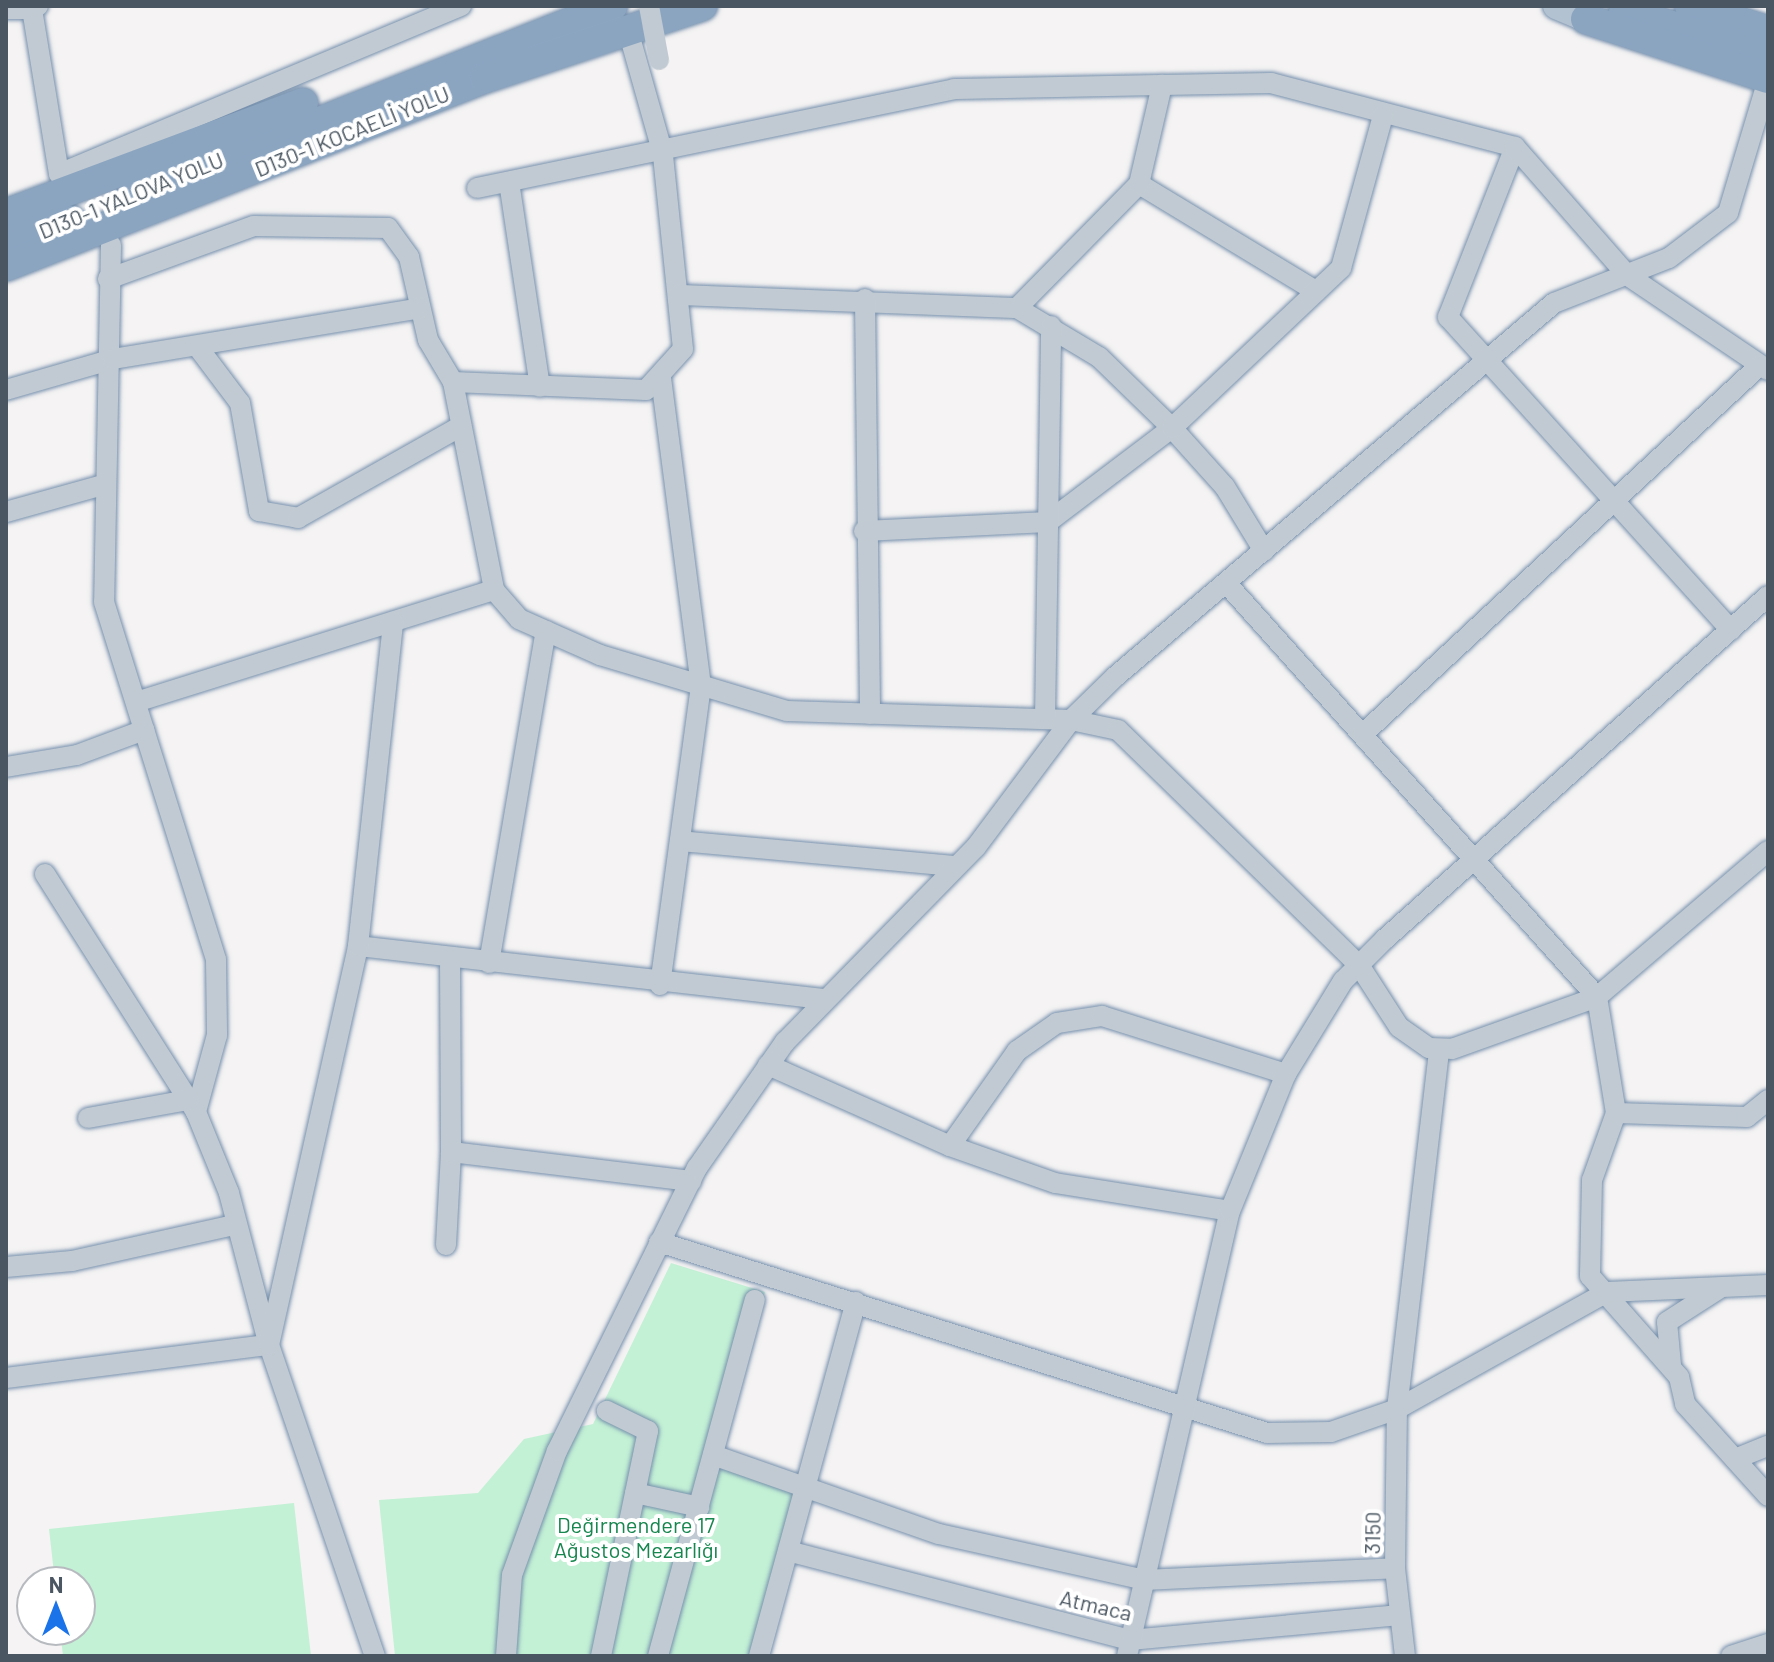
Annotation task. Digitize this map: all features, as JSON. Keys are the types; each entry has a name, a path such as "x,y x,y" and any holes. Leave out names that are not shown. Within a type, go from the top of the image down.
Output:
{"highway":[{"path":"620,16 702,6"},
{"path":"1690,6 1749,32 1768,54"},
{"path":"1595,12 1749,32"},
{"path":"1595,12 1768,79"},
{"name":"D130-1 YALOVA YOLU","path":"6,243 96,232 478,68 620,16"},
{"path":"6,214 364,79 478,68"},
{"path":"6,266 96,232"},
{"path":"6,284 96,232"}],"main road":[{"path":"1556,6 1595,12"}],"street":[{"path":"6,9 35,8 59,174 461,6"},
{"path":"649,6 659,60"},
{"path":"453,382 646,390 661,377 683,349 663,154 620,16"},
{"path":"506,1656 512,1575 557,1451 691,1181 768,1065 824,999 955,866 1071,720 1483,358 1554,303 1669,258 1728,213 1768,79"},
{"path":"477,188 663,154 954,89 1271,83 1383,116 1515,147 1627,275 1763,368 1613,500 1363,734"},
{"path":"1017,308 1139,184 1162,85"},
{"path":"864,531 1048,522 1172,428 1341,268 1383,116"},
{"path":"1515,147 1448,317 1731,630"},
{"path":"509,182 540,387"},
{"path":"1139,184 1316,291"},
{"path":"108,279 254,226 388,228 409,257 434,355 453,382 494,590 519,619 701,686 787,711 1071,720 1118,730 1359,965 1399,1027 1439,1049 1597,997 1768,851"},
{"path":"96,232 108,279 113,359 103,485 104,602 216,960 217,1035 192,1106"},
{"path":"678,295 865,299 1017,308 1099,357 1172,428 1225,487 1264,551"},
{"path":"865,299 864,531 870,714"},
{"path":"6,390 113,359 420,308"},
{"path":"1045,719 1051,326"},
{"path":"197,346 240,403 259,511 298,518 461,426"},
{"path":"660,985 701,686 661,377"},
{"path":"6,512 103,485"},
{"path":"1227,584 1597,997 1616,1113 1592,1180 1590,1276 1679,1377"},
{"path":"136,702 494,590"},
{"path":"1129,1648 1230,1211 1286,1074 1359,965 1768,596"},
{"path":"269,1345 358,946 393,622"},
{"path":"489,963 546,631"},
{"path":"6,767 77,755 144,730"},
{"path":"680,841 955,866"},
{"path":"45,874 192,1106 235,1225 269,1345 375,1656"},
{"path":"358,946 660,985 824,999"},
{"path":"446,1245 451,1152 450,958"},
{"path":"950,1146 1017,1051 1057,1023 1102,1016 1286,1074"},
{"name":"3150","path":"1405,1656 1395,1568 1397,1409 1439,1049"},
{"path":"768,1065 950,1146 1055,1183 1230,1211"},
{"path":"1616,1113 1747,1117 1768,1100"},
{"path":"88,1118 192,1106"},
{"path":"451,1152 691,1181"},
{"path":"6,1267 72,1261 235,1225"},
{"path":"659,1242 1185,1403 1267,1433 1331,1432 1397,1409 1607,1292 1768,1285"},
{"path":"1727,1285 1667,1322 1666,1356 1679,1377 1685,1404 1768,1496"},
{"path":"658,1656 755,1300"},
{"path":"759,1656 802,1486 856,1302"},
{"path":"6,1378 269,1345"},
{"path":"601,1656 648,1431 607,1411"},
{"path":"1735,1459 1768,1446"},
{"path":"713,1455 939,1534 1144,1580 1395,1568"},
{"path":"635,1493 699,1507"},
{"name":"Atmaca","path":"788,1551 1129,1648 1400,1615"},
{"path":"1733,1656 1768,1644"}],"green space":[{"name":"Değirmendere 17 Ağustos Mezarlığı","path":"671,1263 765,1292 722,1451 806,1481 756,1656 395,1656 379,1500 478,1493 524,1439 593,1424"},
{"path":"294,1503 311,1656 63,1656 62,1646 96,1646 96,1566 53,1566 49,1529"}]}
